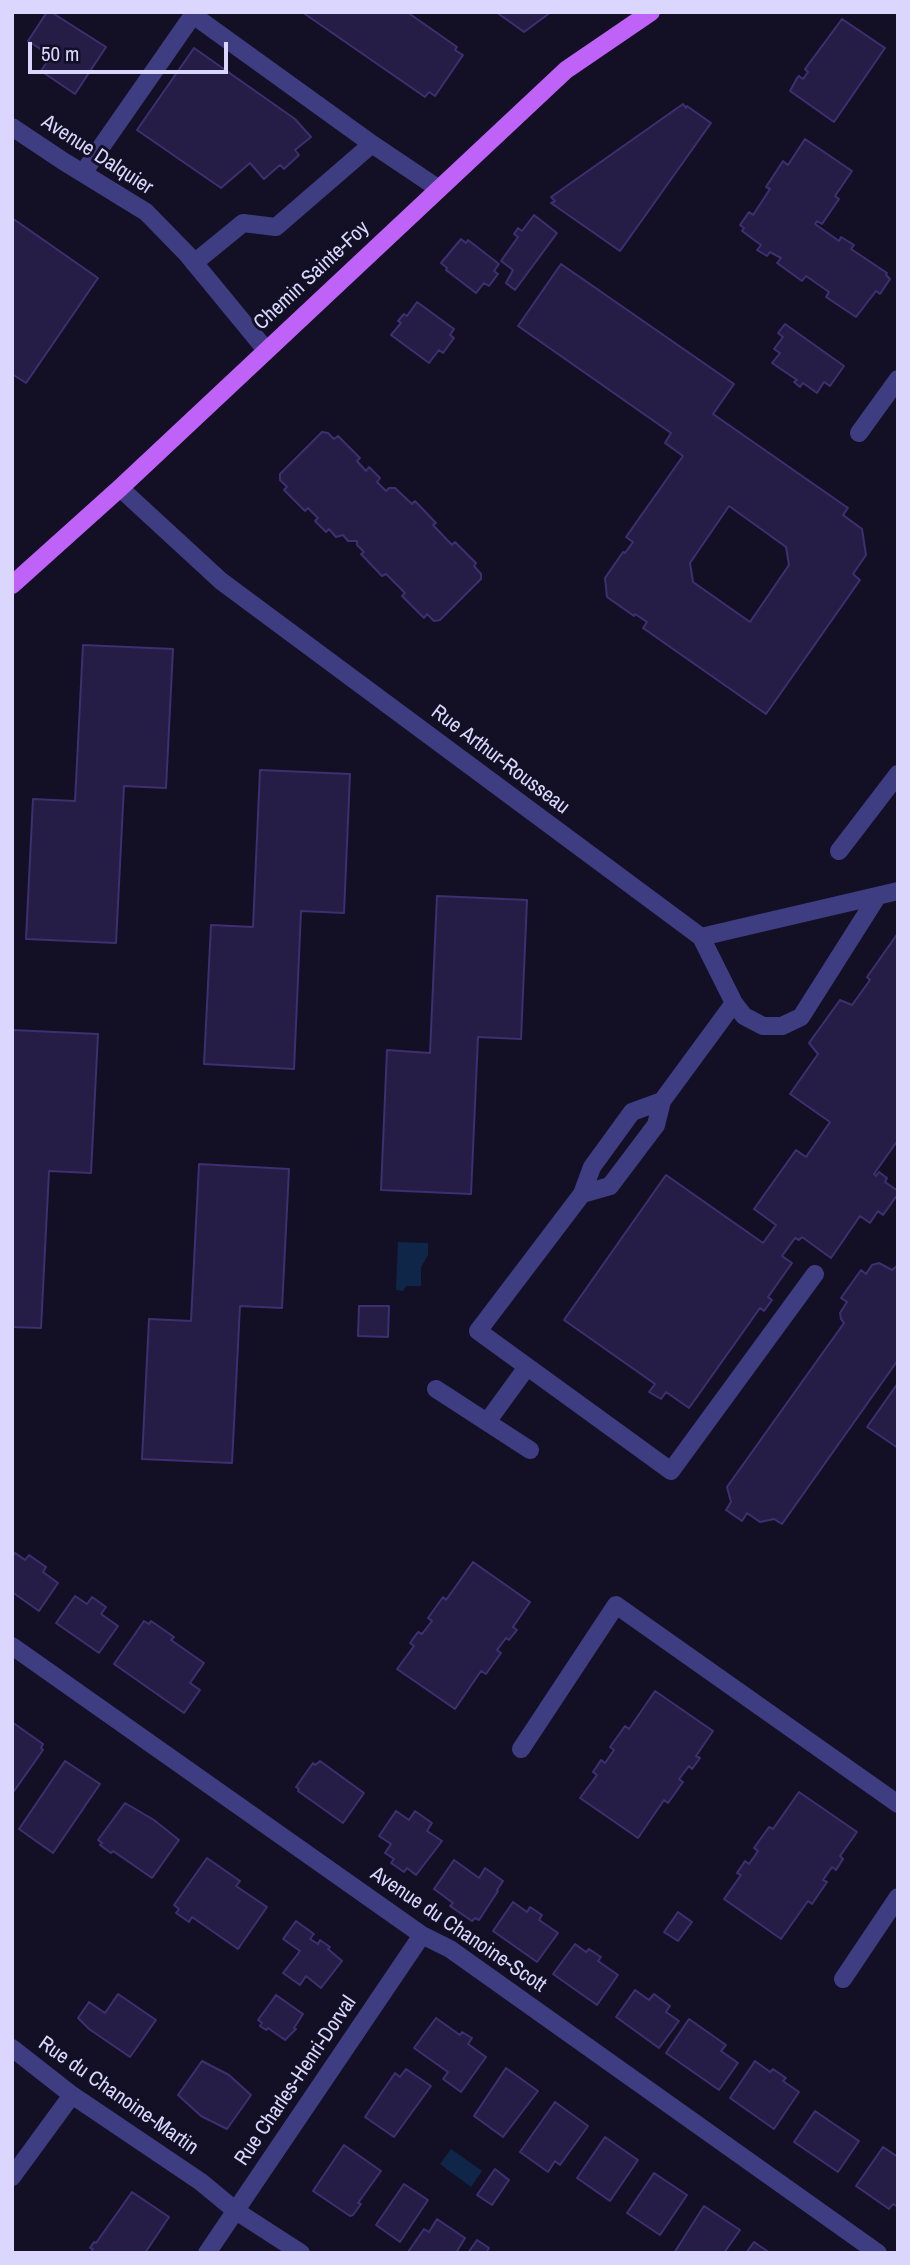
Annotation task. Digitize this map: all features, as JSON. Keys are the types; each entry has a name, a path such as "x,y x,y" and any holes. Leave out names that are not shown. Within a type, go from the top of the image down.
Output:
{"main road":[{"name":"Chemin Sainte-Foy","path":"12,585 120,488 566,70 651,12"}],"street":[{"path":"83,173 193,15 439,189"},
{"name":"Avenue Dalquier","path":"12,127 146,212 194,263 266,350"},
{"path":"194,263 243,223 276,227 372,144"},
{"path":"859,433 898,379"},
{"name":"Rue Arthur-Rousseau","path":"120,488 221,581 701,937"},
{"path":"838,851 898,774"},
{"path":"877,897 801,1017 782,1027 763,1026 744,1016 734,1003 701,937 898,891"},
{"path":"582,1194 610,1186 656,1125 662,1101 734,1003"},
{"path":"662,1101 632,1112 592,1167 582,1194 478,1331 671,1471 815,1274"},
{"path":"487,1422 527,1367"},
{"path":"436,1389 530,1450"},
{"path":"521,1749 617,1605 898,1804"},
{"name":"Avenue du Chanoine-Scott","path":"12,1646 422,1935 450,1949 878,2253"},
{"path":"843,1979 898,1898"},
{"name":"Rue Charles-Henri-Dorval","path":"207,2253 422,1935"},
{"name":"Rue du Chanoine-Martin","path":"12,2048 72,2095 201,2182 236,2211 301,2253"},
{"path":"12,2177 72,2095"}],"water":[{"path":"398,1242 428,1243 428,1255 421,1267 421,1286 406,1286 403,1291 396,1290"},
{"path":"451,2149 482,2171 471,2187 440,2164"}],"building":[{"path":"47,12 106,47 75,94 41,71 51,56 28,41"},
{"path":"302,12 407,12 457,47 455,50 463,55 435,96 429,92 425,97"},
{"path":"496,12 551,12 524,32"},
{"path":"842,19 885,48 834,122 790,91 799,76 803,79 808,72 805,69"},
{"path":"194,48 295,119 311,137 295,150 299,155 284,169 280,165 264,179 250,163 221,188 137,130"},
{"path":"683,104 711,123 620,251 551,203 555,201 551,197"},
{"path":"805,139 852,171 835,196 839,199 822,224 817,221 815,224 839,241 841,237 854,245 851,249 887,273 890,279 880,294 876,291 856,317 826,297 829,292 806,276 802,281 777,263 781,258 770,252 767,256 757,250 761,245 742,231 744,228 740,225 749,212 753,215 770,189 766,187 783,161 788,165"},
{"path":"534,215 557,233 515,290 506,283 513,270 501,261 518,237 514,234 518,228 522,231"},
{"path":"12,218 98,278 26,383 12,374"},
{"path":"461,239 466,243 468,240 499,264 494,271 498,274 489,286 484,283 476,293 441,263"},
{"path":"561,264 734,384 713,414 848,508 843,515 862,529 866,555 853,574 860,580 766,714 643,628 647,622 607,597 605,578 633,542 626,537 683,456 665,443 671,433 518,326","holes":["729,506 786,547 789,565 750,622 693,582 690,563"]},
{"path":"417,302 454,329 450,335 454,338 443,353 439,350 429,363 391,335 401,323 398,321 404,314 407,316"},
{"path":"785,324 844,366 830,386 824,382 817,393 803,383 800,387 794,382 797,380 772,363 780,353 774,349 783,337 778,333"},
{"path":"322,432 328,433 334,439 338,436 360,458 357,461 366,471 369,467 380,478 377,482 386,491 395,488 412,504 415,501 452,545 455,542 476,563 474,566 481,574 481,579 440,620 434,621 427,614 424,618 402,596 405,593 386,574 382,576 361,554 364,552 357,545 357,541 348,541 343,535 336,537 329,529 326,532 315,521 318,518 308,508 305,511 284,490 287,487 280,480 280,474"},
{"path":"83,645 173,649 166,788 124,786 116,943 26,939 33,799 75,801"},
{"path":"260,770 350,774 344,913 301,911 294,1069 204,1064 211,925 253,927"},
{"path":"437,896 527,900 521,1039 478,1037 471,1194 381,1190 387,1050 430,1053"},
{"path":"898,933 898,1140 874,1174 876,1176 879,1172 887,1178 885,1182 898,1191 898,1194 883,1215 878,1211 870,1223 860,1216 831,1258 802,1237 799,1240 795,1238 782,1256 792,1263 768,1297 772,1300 764,1311 760,1308 689,1408 666,1392 661,1399 649,1392 655,1384 564,1320 666,1175 763,1243 776,1225 754,1209 796,1150 806,1157 830,1122 790,1094 818,1054 809,1043 840,1000 852,1005 870,980 867,977"},
{"path":"12,1030 98,1034 91,1173 49,1171 41,1328 12,1327"},
{"path":"199,1164 289,1169 282,1308 240,1306 232,1463 142,1459 149,1319 191,1321"},
{"path":"879,1263 892,1270 898,1265 898,1360 782,1524 774,1519 760,1522 747,1513 742,1521 726,1510 731,1502 727,1487 844,1323 840,1313 847,1302 841,1298 861,1270 866,1274 872,1265"},
{"path":"359,1306 389,1306 388,1337 358,1336"},
{"path":"898,1383 898,1448 867,1427"},
{"path":"15,1553 25,1560 29,1555 46,1567 43,1572 58,1583 39,1611 12,1592 12,1557"},
{"path":"473,1562 530,1602 513,1627 517,1630 509,1640 506,1638 497,1650 501,1653 486,1674 481,1671 455,1709 397,1669 414,1646 410,1643 418,1632 422,1634 432,1621 428,1618 443,1597 446,1600"},
{"path":"75,1596 87,1604 92,1597 106,1607 101,1614 118,1626 99,1653 56,1623"},
{"path":"144,1621 149,1624 151,1621 174,1637 171,1640 204,1663 190,1683 200,1690 184,1713 114,1664"},
{"path":"655,1691 713,1731 696,1756 700,1758 692,1769 689,1766 679,1779 683,1782 668,1803 664,1800 638,1838 580,1798 597,1775 593,1772 601,1760 605,1763 614,1750 610,1747 625,1726 629,1729"},
{"path":"12,1722 43,1744 43,1750 12,1794"},
{"path":"65,1761 100,1784 53,1853 19,1829"},
{"path":"320,1761 364,1793 343,1823 296,1787 313,1763 315,1765"},
{"path":"799,1792 857,1832 840,1856 843,1859 836,1870 832,1867 823,1880 827,1882 812,1904 808,1901 781,1939 724,1899 741,1875 737,1873 745,1861 749,1864 758,1851 754,1848 769,1827 773,1829"},
{"path":"125,1803 154,1820 179,1840 152,1878 113,1851 111,1853 100,1845 102,1843 98,1840"},
{"path":"396,1811 409,1820 415,1811 432,1823 427,1831 442,1841 416,1875 407,1868 404,1872 391,1863 394,1859 385,1853 391,1844 379,1836"},
{"path":"207,1858 240,1881 236,1886 267,1907 238,1949 192,1917 189,1922 176,1913 179,1909 174,1905"},
{"path":"454,1860 479,1878 485,1868 503,1881 479,1920 475,1918 472,1921 450,1906 453,1903 434,1889"},
{"path":"513,1902 527,1912 530,1907 542,1915 539,1920 558,1933 537,1962 493,1931"},
{"path":"678,1912 692,1922 678,1941 664,1932"},
{"path":"296,1921 314,1934 310,1939 318,1944 320,1940 342,1961 321,1988 306,1976 300,1985 283,1973 300,1951 283,1939"},
{"path":"575,1944 586,1952 589,1949 601,1957 598,1961 618,1975 597,2005 553,1974"},
{"path":"635,1990 649,2000 654,1994 670,2006 666,2012 679,2021 659,2048 616,2017"},
{"path":"118,1994 156,2020 130,2057 89,2029 78,2018 89,2002 105,2013"},
{"path":"276,1995 303,2014 294,2028 296,2029 285,2040 268,2028 266,2030 260,2026 262,2023 258,2020"},
{"path":"436,2018 460,2035 462,2032 472,2038 468,2044 486,2057 461,2092 443,2079 448,2072 414,2048"},
{"path":"689,2019 726,2045 721,2051 738,2063 719,2090 666,2053"},
{"path":"202,2061 229,2075 251,2095 227,2129 201,2116 178,2095"},
{"path":"755,2061 770,2072 773,2069 786,2078 783,2081 799,2092 774,2129 730,2098"},
{"path":"506,2068 538,2091 503,2137 474,2116"},
{"path":"406,2069 431,2086 394,2137 365,2117 395,2073 400,2077"},
{"path":"555,2102 588,2126 560,2165 555,2161 548,2172 520,2152"},
{"path":"815,2111 859,2141 838,2172 794,2142"},
{"path":"605,2137 638,2160 610,2201 577,2178"},
{"path":"344,2145 381,2171 358,2203 361,2204 350,2216 313,2191"},
{"path":"883,2147 898,2157 898,2207 893,2204 889,2209 856,2186"},
{"path":"495,2169 509,2180 492,2205 477,2195"},
{"path":"654,2173 687,2195 660,2235 627,2213"},
{"path":"404,2184 428,2200 400,2242 376,2225"},
{"path":"132,2192 169,2217 145,2253 90,2253 94,2242 96,2243"},
{"path":"704,2206 740,2230 724,2253 674,2253"},
{"path":"437,2219 465,2238 456,2253 408,2252 424,2229 429,2232"},
{"path":"477,2240 489,2248 486,2253 468,2253"},
{"path":"754,2242 770,2253 746,2253"}]}
